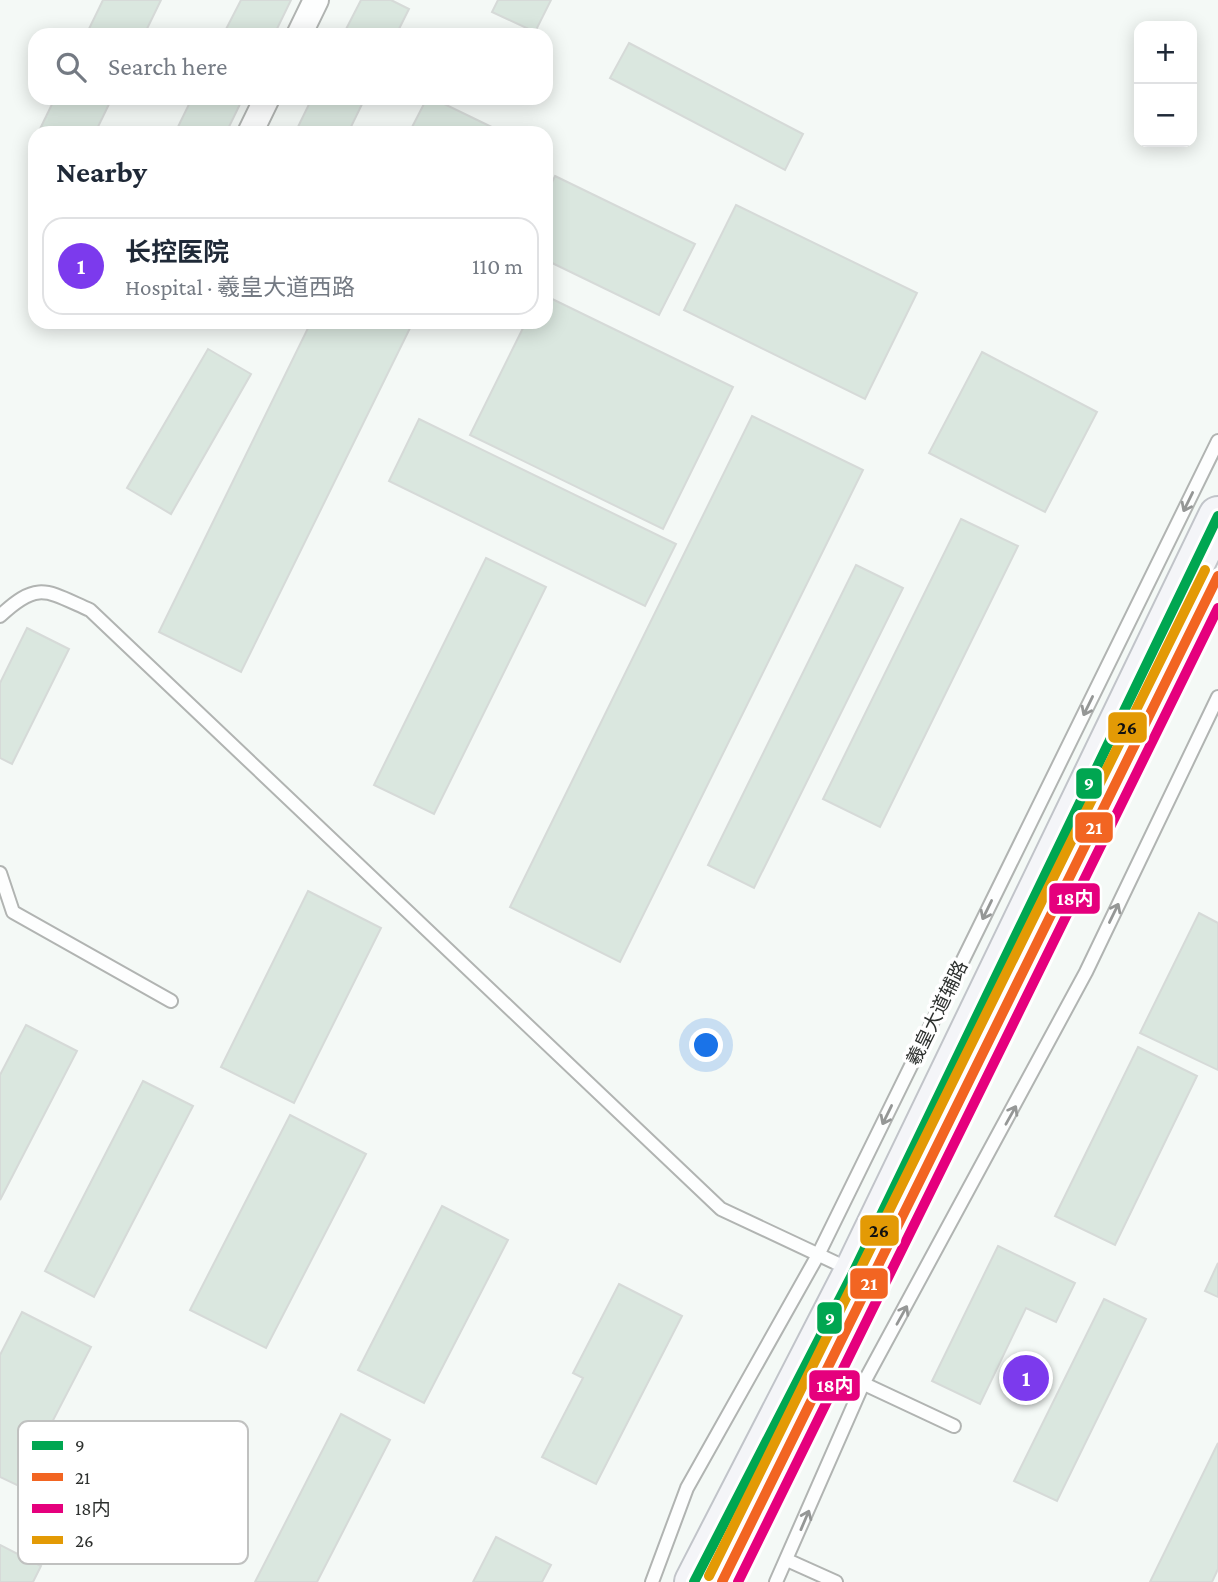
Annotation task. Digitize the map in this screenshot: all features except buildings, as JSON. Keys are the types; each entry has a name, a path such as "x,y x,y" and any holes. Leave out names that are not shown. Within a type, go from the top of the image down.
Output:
{"main road":[{"path":"694,1582 853,1271 1218,516"},
{"path":"722,1582 1218,576"}],"street":[{"path":"302,28 316,0"},
{"path":"253,126 264,105"}],"lane":[{"name":"羲皇大道辅路","path":"652,1582 687,1488 818,1255 1218,441"},
{"path":"0,616 19,597 47,591 90,610 721,1209 853,1271"},
{"path":"776,1582 863,1384 1086,972 1218,697"},
{"path":"0,873 13,912 171,1001"},
{"path":"828,1367 954,1426"},
{"path":"787,1560 836,1582"}],"transit line":[{"name":"9","path":"694,1582 854,1271 1218,516"},
{"name":"26","path":"709,1576 1205,570"},
{"name":"21","path":"722,1582 1218,576"},
{"name":"18内","path":"738,1582 1218,608"}],"place":[{"name":"长控医院","path":"1026,1378"}]}
